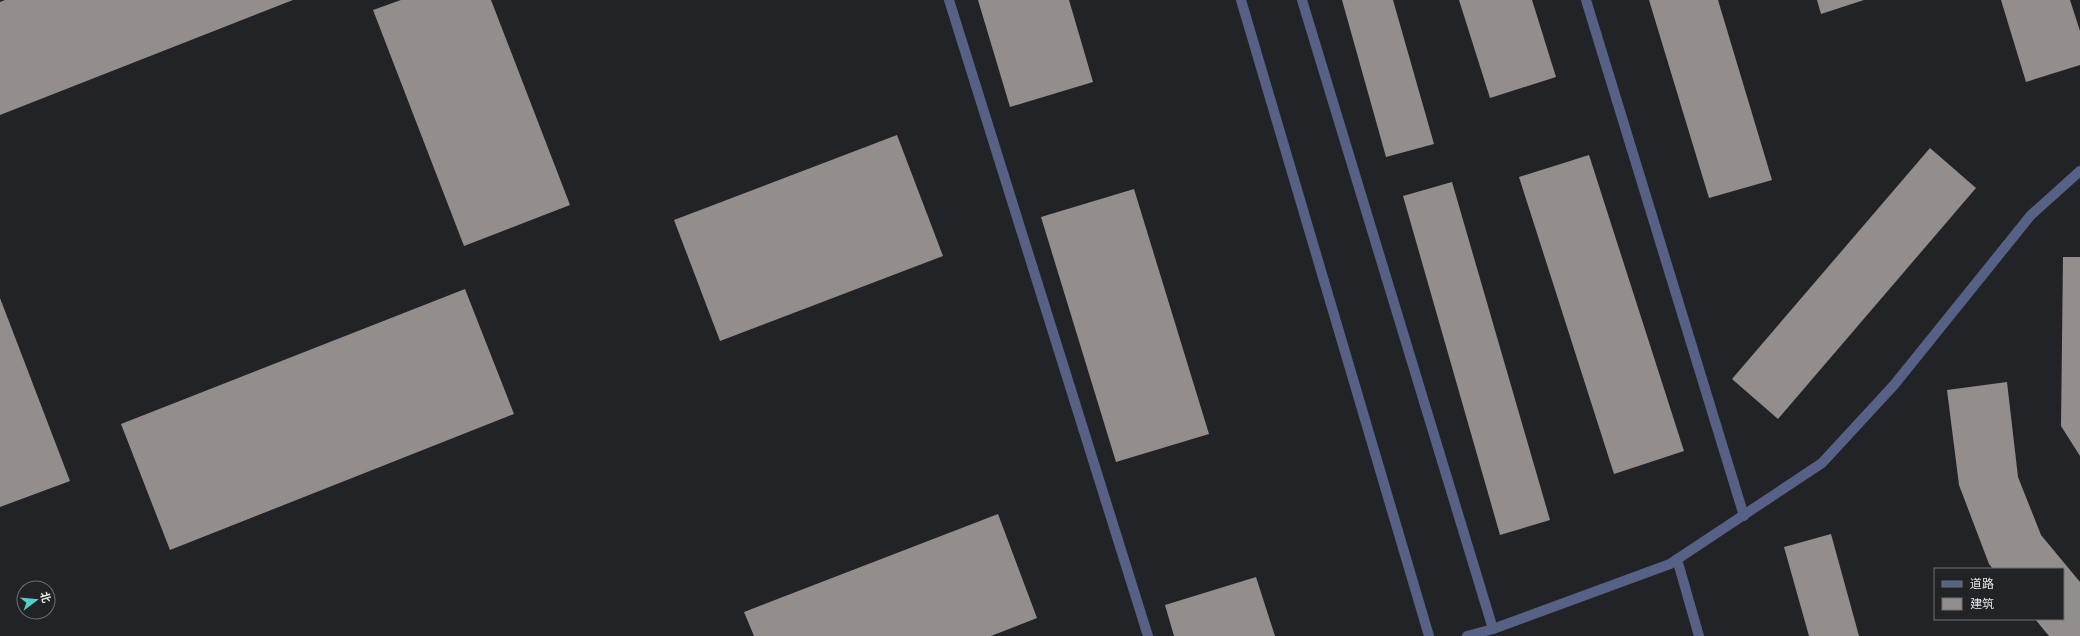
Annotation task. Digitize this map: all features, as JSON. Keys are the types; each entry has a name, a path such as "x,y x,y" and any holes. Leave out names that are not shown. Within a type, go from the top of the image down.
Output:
{"street":[{"path":"949,0 1148,636"},
{"path":"1240,0 1428,636"},
{"path":"1302,0 1493,629"},
{"path":"1586,0 1744,516"},
{"path":"1467,636 1493,629 1670,564 1822,463 1894,385 2031,215 2080,170"},
{"path":"1677,559 1699,636"}],"building":[{"path":"5,0 293,0 0,115 0,2"},
{"path":"401,0 491,0 570,205 464,246 373,10"},
{"path":"978,0 1069,0 1093,82 1010,107"},
{"path":"1342,0 1393,0 1434,144 1386,157"},
{"path":"1459,0 1532,0 1556,77 1490,98"},
{"path":"1649,0 1718,0 1772,180 1709,198"},
{"path":"1817,0 1864,0 1821,14"},
{"path":"2001,0 2070,0 2080,31 2080,65 2026,82"},
{"path":"897,135 943,256 720,341 674,220"},
{"path":"1930,148 1976,188 1778,419 1732,379"},
{"path":"1589,155 1684,451 1614,474 1519,177"},
{"path":"1452,182 1550,520 1500,535 1403,196"},
{"path":"1134,189 1209,434 1116,462 1041,217"},
{"path":"2063,257 2080,257 2080,456 2061,426"},
{"path":"465,289 514,414 170,550 121,424"},
{"path":"0,298 70,481 0,507"},
{"path":"2007,382 2018,477 2041,535 2080,582 2080,636 2049,636 2036,620 2064,620 2064,568 1992,568 1989,564 1959,485 1947,390"},
{"path":"998,514 1037,618 991,636 754,636 744,612"},
{"path":"1831,534 1859,636 1809,636 1784,547"},
{"path":"1256,577 1275,636 1174,636 1165,605"}]}
